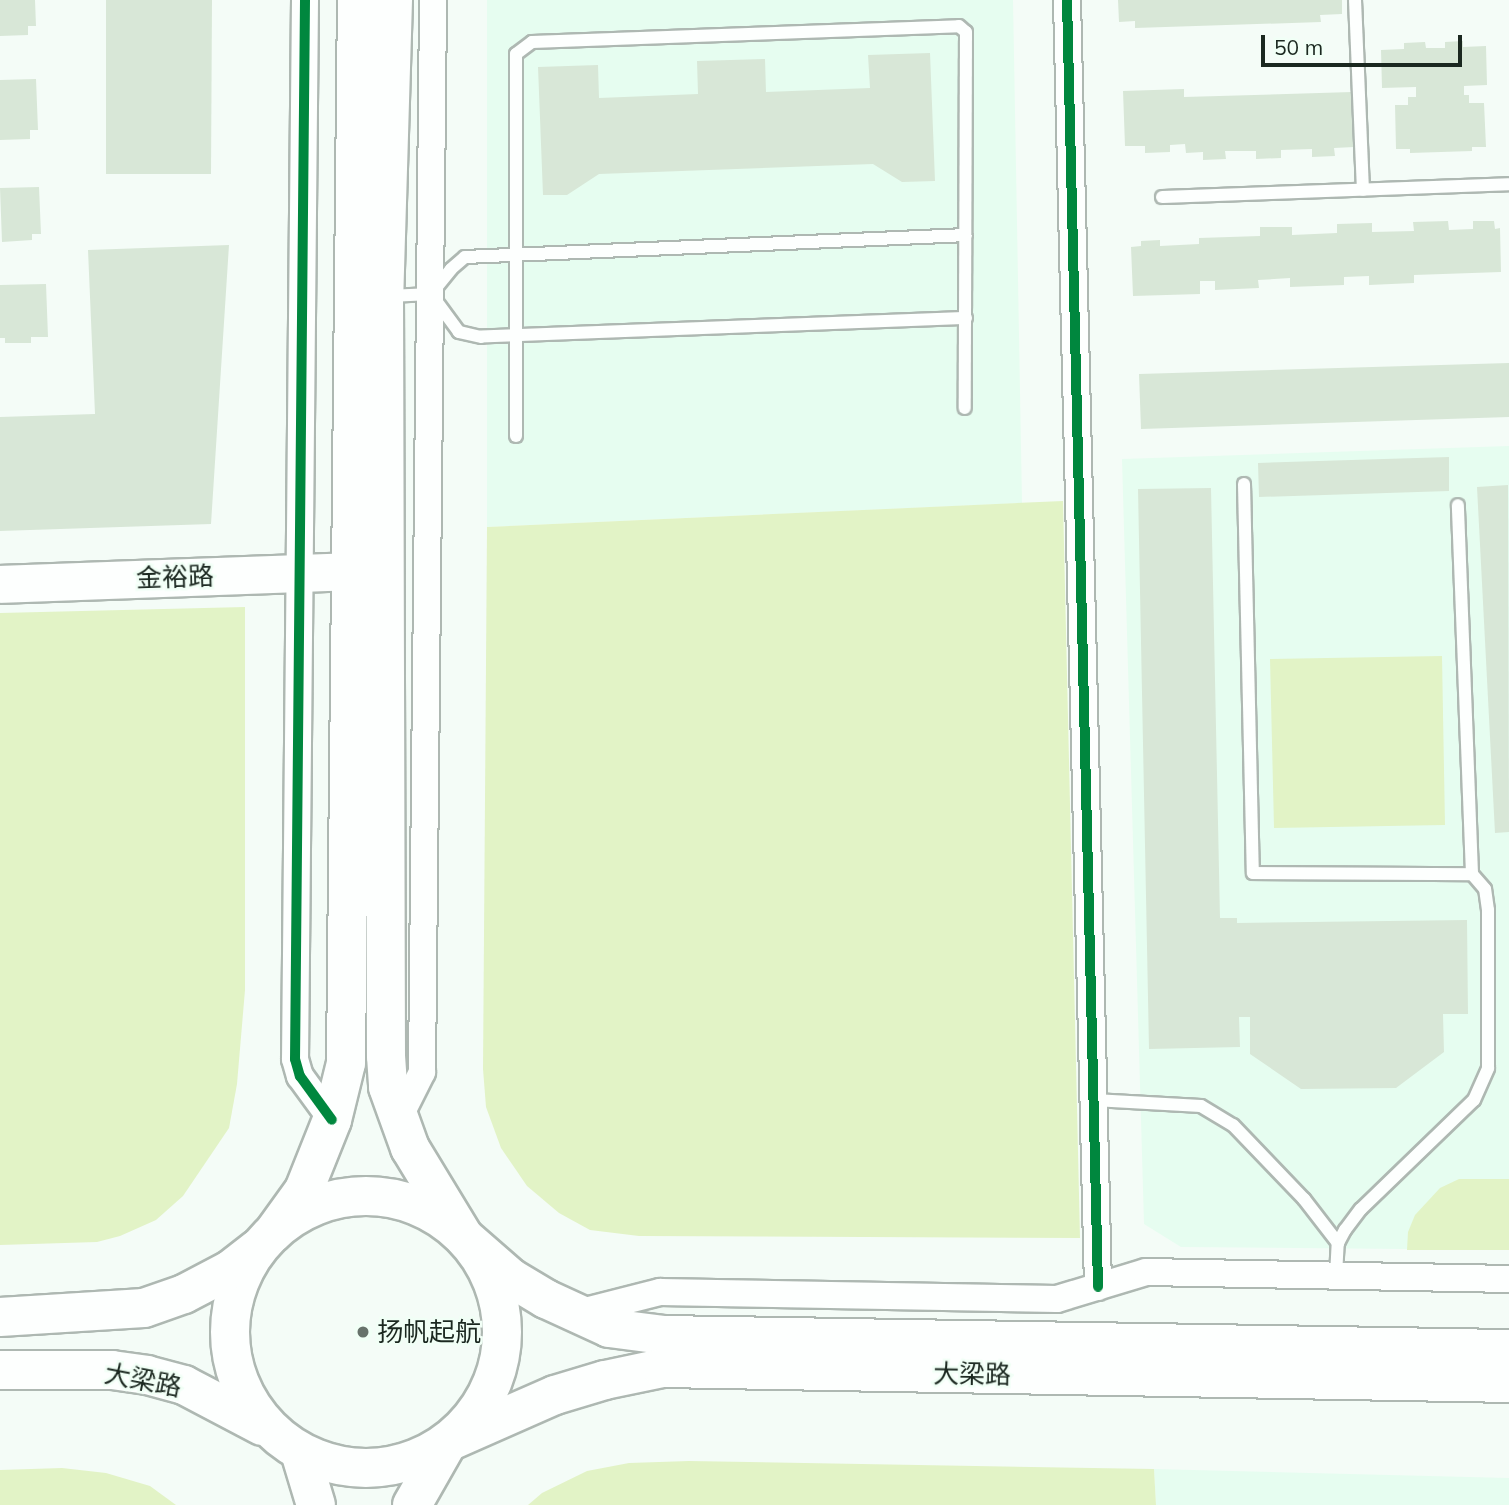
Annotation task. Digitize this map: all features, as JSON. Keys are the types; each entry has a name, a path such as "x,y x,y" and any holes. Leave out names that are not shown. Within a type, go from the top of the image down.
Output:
{"main road":[{"path":"316,1505 288,1443 249,1404 239,1383 229,1337 236,1291 266,1241 304,1190 332,1120 346,1063 357,0"},
{"path":"393,0 384,296 388,1087 398,1120 419,1166 493,1279 501,1305 503,1330 498,1368 483,1405 448,1442 412,1505"},
{"path":"0,1317 144,1308 184,1294 230,1270 312,1207 334,1199 370,1196 404,1201 426,1210 464,1237"},
{"name":"大梁路","path":"464,1237 511,1278 546,1299 609,1328 663,1335 1509,1349"},
{"name":"大梁路","path":"0,1370 47,1368 147,1375 184,1385 288,1443 342,1467 386,1468 429,1454 448,1442 555,1395 605,1380 662,1368 1509,1383"}],"street":[{"path":"305,0 302,573 295,1059 300,1076 332,1120"},
{"path":"398,1120 422,1072 433,0"},
{"path":"1067,0 1098,1287"},
{"name":"金裕路","path":"0,584 349,571"},
{"path":"577,1313 660,1292 1057,1299 1146,1272 1509,1279"}],"lane":[{"path":"1355,0 1363,190"},
{"path":"516,436 516,54 532,42 959,26 966,32 968,43 965,408"},
{"path":"1162,197 1509,184"},
{"path":"384,296 431,294 451,269 465,257 516,252 967,235"},
{"path":"431,294 459,332 481,337 966,318"},
{"path":"1244,484 1253,873 1472,874"},
{"path":"1336,1276 1338,1243 1361,1209 1474,1100 1488,1068 1488,910 1485,889 1472,874 1458,505"},
{"path":"1094,1100 1201,1106 1233,1125 1304,1199 1338,1243"}],"shaded area":[{"path":"487,0 1013,0 1022,503 487,527"},
{"path":"1509,446 1509,1250 1181,1247 1144,1224 1122,459"},
{"path":"1154,1469 1509,1478 1509,1505 1156,1505"}],"green space":[{"path":"1063,501 1080,1238 639,1236 590,1230 559,1213 527,1186 501,1148 486,1107 483,1069 487,527"},
{"path":"245,607 245,990 237,1084 229,1128 183,1196 156,1220 120,1236 97,1242 0,1245 0,613"},
{"path":"1442,656 1445,825 1274,828 1270,659"},
{"path":"1459,1179 1509,1179 1509,1250 1407,1250 1408,1232 1415,1215 1440,1188"},
{"path":"689,1461 1154,1469 1156,1505 528,1505 542,1493 587,1471 629,1463"},
{"path":"62,1468 106,1473 150,1486 176,1505 0,1505 0,1470"}],"building":[{"path":"0,0 35,0 36,26 28,26 28,35 0,36"},
{"path":"106,0 212,0 211,174 106,174"},
{"path":"1118,0 1342,0 1342,14 1320,15 1321,22 1135,28 1135,21 1119,22"},
{"path":"1463,41 1463,47 1486,46 1487,85 1464,86 1464,95 1469,95 1469,103 1484,103 1486,147 1472,147 1472,151 1410,153 1410,149 1396,149 1395,105 1408,105 1408,97 1416,97 1416,87 1382,88 1381,50 1404,49 1404,43 1425,42 1426,48 1445,48 1445,42"},
{"path":"930,53 935,181 902,182 873,164 599,174 567,195 543,195 538,67 598,65 599,98 698,94 697,61 765,59 766,92 870,88 868,55"},
{"path":"36,79 38,130 30,130 30,139 0,140 0,80"},
{"path":"1184,89 1184,97 1352,92 1354,147 1334,148 1335,156 1312,157 1312,149 1281,150 1281,158 1256,159 1256,151 1225,151 1226,159 1203,160 1203,152 1186,153 1185,144 1170,145 1170,152 1145,153 1145,146 1125,146 1123,91"},
{"path":"39,187 41,234 32,234 32,240 2,242 0,188"},
{"path":"1448,221 1449,230 1473,229 1473,221 1494,221 1495,229 1500,228 1501,272 1414,275 1414,283 1369,285 1369,276 1344,277 1344,285 1290,287 1290,278 1258,280 1259,288 1215,290 1215,281 1200,281 1200,294 1133,296 1131,247 1141,246 1141,241 1160,240 1160,246 1199,244 1199,238 1260,236 1260,227 1292,227 1292,235 1337,233 1337,224 1372,223 1372,232 1414,231 1413,222"},
{"path":"229,245 211,524 0,531 0,417 95,414 88,250"},
{"path":"46,284 48,337 31,337 31,343 5,343 5,338 0,338 0,285"},
{"path":"1509,363 1509,417 1141,429 1139,374"},
{"path":"1449,457 1449,491 1259,497 1258,463"},
{"path":"1508,485 1509,832 1495,833 1477,487"},
{"path":"1211,488 1220,918 1237,918 1237,923 1467,920 1468,1014 1443,1014 1444,1052 1396,1088 1301,1089 1250,1054 1250,1017 1239,1017 1240,1047 1149,1049 1138,489"}],"cycle path":[{"path":"305,0 295,1059 300,1076 332,1120"},
{"path":"1067,0 1098,1287"}],"place":[{"name":"扬帆起航","path":"363,1332"}]}
